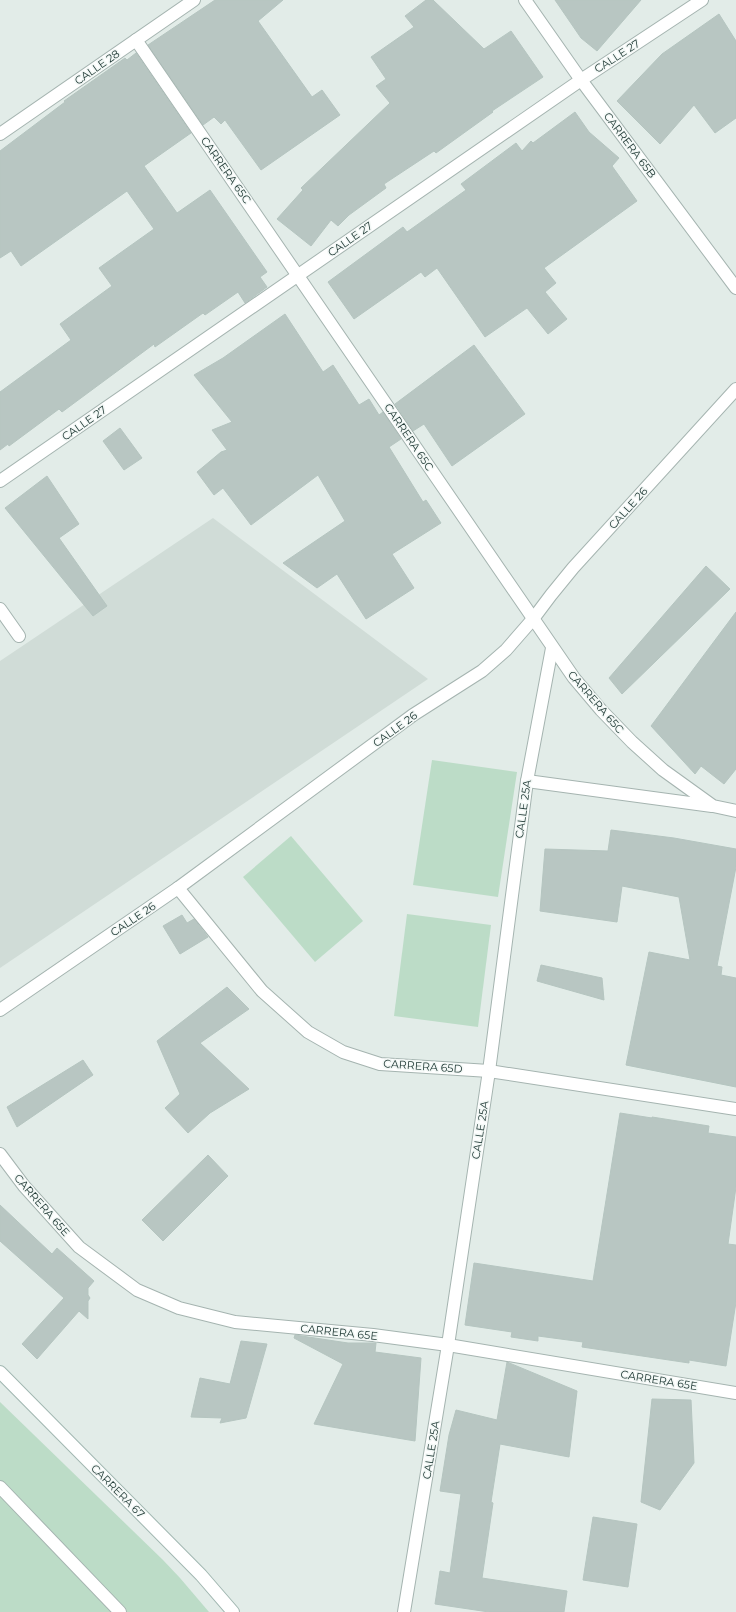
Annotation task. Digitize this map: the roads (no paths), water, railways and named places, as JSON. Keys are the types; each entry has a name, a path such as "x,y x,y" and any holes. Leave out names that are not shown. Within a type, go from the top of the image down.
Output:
{"street":[{"name":"CALLE 28","path":"0,134 194,0"},
{"name":"CARRERA 65B","path":"525,0 581,80 736,288"},
{"name":"CALLE 27","path":"0,481 581,80 702,0"},
{"name":"CARRERA 65C","path":"136,40 574,678 601,710 632,742 663,770 713,806"},
{"name":"CALLE 26","path":"0,1010 178,888 413,715 482,671 506,650 533,619 550,595 573,568 736,389"},
{"path":"0,609 19,636"},
{"name":"CALLE 25A","path":"404,1612 448,1345 489,1071 527,781 552,648"},
{"name":"CARRERA 65C","path":"527,781 713,806 736,811"},
{"name":"CARRERA 65D","path":"178,888 262,992 308,1032 343,1052 380,1064 489,1071 736,1109"},
{"name":"CARRERA 65E","path":"0,1154 24,1186 79,1247 137,1290 179,1308 235,1322 373,1335 448,1345 736,1392"},
{"name":"CARRERA 67","path":"0,1372 201,1574 233,1612"},
{"path":"0,1487 120,1612"}]}
